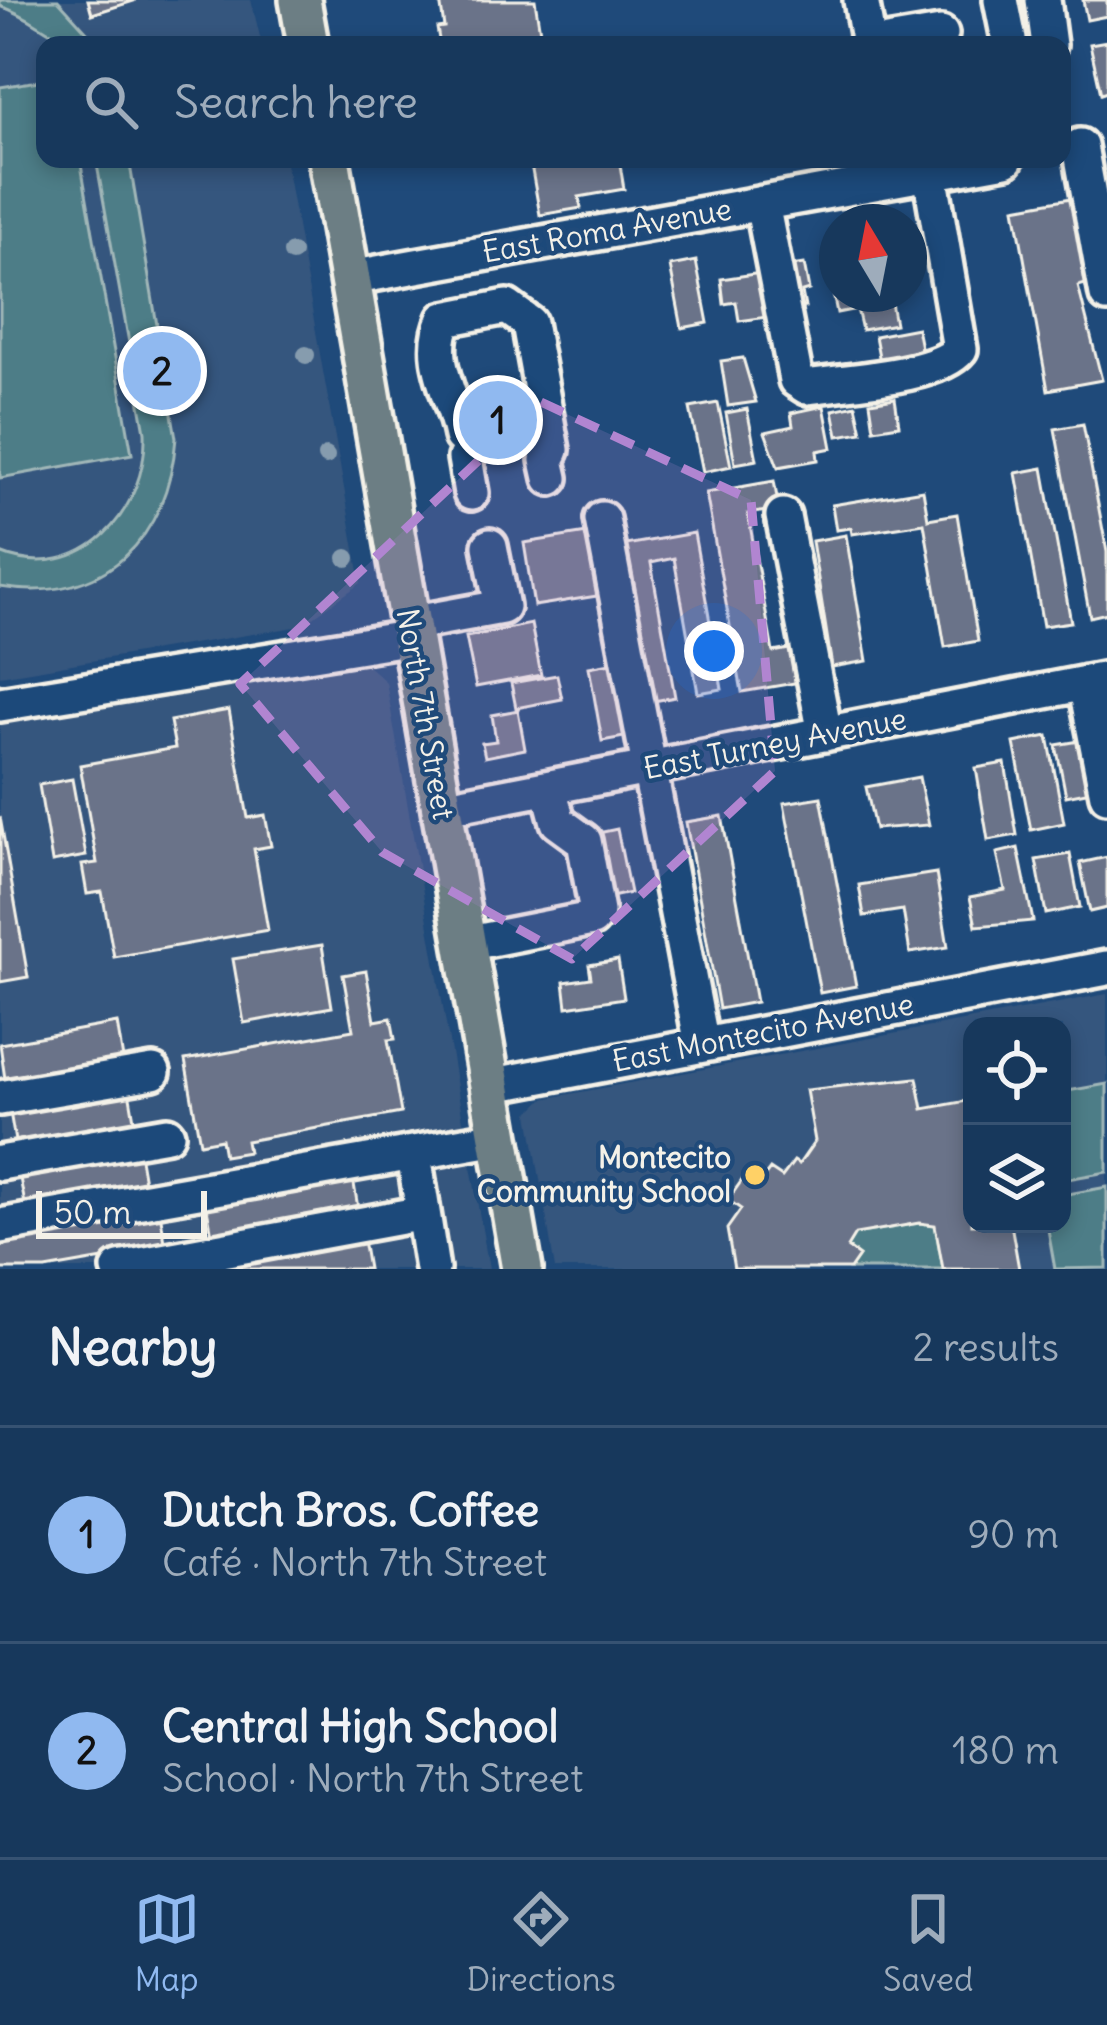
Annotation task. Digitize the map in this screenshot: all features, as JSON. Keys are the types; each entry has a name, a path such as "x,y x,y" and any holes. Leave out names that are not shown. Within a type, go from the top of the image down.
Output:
{"main road":[{"path":"300,0 306,36"},
{"name":"North 7th Street","path":"331,168 522,1269"}],"street":[{"path":"861,0 870,36"},
{"path":"935,0 941,36"},
{"path":"1001,0 1008,36"},
{"path":"1043,0 1048,36"},
{"path":"1075,143 1107,295"},
{"name":"East Roma Avenue","path":"350,278 762,203 883,170 917,168"},
{"path":"762,203 796,380 807,387 905,372 952,360 961,349 951,168"},
{"path":"470,493 461,433 446,396 436,337 445,319 508,307 530,323 552,450 549,469"},
{"path":"783,516 825,734"},
{"path":"602,519 702,1045"},
{"path":"0,704 410,630 502,607 490,546"},
{"path":"1096,681 1107,795"},
{"name":"East Turney Avenue","path":"442,808 1096,681"},
{"path":"465,944 592,919 597,912 584,841 558,822 549,788"},
{"name":"East Montecito Avenue","path":"489,1087 1107,968"},
{"path":"0,1098 153,1072"},
{"path":"0,1163 166,1135"},
{"path":"0,1226 498,1138"},
{"path":"415,1155 432,1269"},
{"path":"119,1269 423,1214"}],"highlighted area":[{"path":"541,402 751,500 775,771 572,959 382,852 240,684"}],"shaded area":[{"path":"0,0 251,0 260,36 36,36 36,168 287,168 361,583 301,626 0,676"},
{"path":"365,663 386,682 489,1269 0,1269 0,712 247,671 312,673"},
{"name":"Montecito Community School","path":"1107,994 1107,1269 555,1269 529,1113 543,1099 963,1021 963,1233 1071,1233 1071,1017 983,1017"}],"green space":[{"path":"0,0 58,0 91,36 56,36 0,6"},
{"path":"36,81 36,168 82,168 132,454 0,478 0,87"},
{"path":"98,168 131,168 176,438 170,474 145,534 125,557 100,574 38,590 0,587 0,553 30,560 58,559 83,550 104,534 135,488 145,432"},
{"path":"1107,1084 1107,1172 1071,1178 1071,1090"},
{"path":"1107,1187 1107,1268 1055,1269 1049,1233 1071,1233 1071,1193"},
{"path":"919,1223 935,1225 943,1269 850,1269 859,1256 847,1247 855,1234"}],"building":[{"path":"88,0 134,0 134,1 92,14"},
{"path":"440,0 535,0 541,36 438,36 437,28 444,27"},
{"path":"1083,0 1107,0 1107,16 1087,20"},
{"path":"1107,41 1107,92 1101,94 1090,44"},
{"path":"532,168 620,168 624,189 579,197 581,208 540,215"},
{"path":"1071,198 1086,284 1078,286 1102,380 1048,390 1015,208"},
{"path":"696,261 708,323 682,328 670,266"},
{"path":"804,264 809,290 802,292 805,307 787,310 779,268"},
{"path":"761,273 767,317 739,321 736,302 724,304 721,279"},
{"path":"858,312 893,312 895,324 862,330"},
{"path":"917,328 923,358 882,372 875,336"},
{"path":"743,358 756,402 728,406 721,361"},
{"path":"519,398 528,447 450,461 447,439 476,433 471,406"},
{"path":"895,398 899,425 874,429 870,402"},
{"path":"718,403 731,466 703,472 690,408"},
{"path":"856,405 862,432 838,436 833,410"},
{"path":"824,406 832,448 817,451 818,460 778,467 765,432 793,426 791,413"},
{"path":"747,409 757,460 735,464 726,413"},
{"path":"1083,424 1107,552 1107,613 1090,617 1055,429"},
{"path":"1043,468 1071,622 1043,626 1016,473"},
{"path":"774,481 779,509 748,514 773,652 800,647 806,681 742,692 706,493"},
{"path":"923,490 928,519 957,514 978,641 945,647 924,523 852,534 851,528 836,530 832,505"},
{"path":"587,533 597,596 534,606 524,543"},
{"path":"694,533 722,689 698,693 674,558 651,563 675,697 654,701 626,545"},
{"path":"846,535 867,661 832,667 812,541"},
{"path":"531,624 541,675 476,687 466,637"},
{"path":"621,661 635,735 602,741 589,667"},
{"path":"557,675 562,699 516,708 511,683"},
{"path":"229,710 248,818 265,815 271,846 254,849 268,930 114,957 102,892 87,894 82,865 97,863 80,765 175,748 170,721"},
{"path":"518,710 525,749 485,757 482,743 496,741 492,715"},
{"path":"1048,736 1064,823 1031,830 1014,743"},
{"path":"1091,739 1101,789 1066,796 1056,745"},
{"path":"1005,763 1017,835 988,840 976,768"},
{"path":"919,777 929,825 875,829 866,787"},
{"path":"72,779 86,856 52,862 39,785"},
{"path":"821,797 856,986 820,993 784,803"},
{"path":"722,816 756,1002 719,1009 686,822"},
{"path":"0,817 28,977 0,982"},
{"path":"617,829 630,893 602,899 589,835"},
{"path":"1018,848 1033,921 976,926 970,897 1005,890 997,853"},
{"path":"1070,854 1080,907 1046,914 1036,860"},
{"path":"1107,857 1107,908 1090,912 1080,863"},
{"path":"936,873 948,947 910,953 903,910 864,916 859,885"},
{"path":"322,945 332,1007 244,1023 233,959"},
{"path":"618,960 624,998 567,1007 564,982 591,978 589,965"},
{"path":"366,971 375,1021 391,1018 395,1039 388,1040 401,1113 246,1141 248,1152 224,1156 221,1139 200,1143 185,1060 353,1030 343,975"},
{"path":"117,1023 124,1065 6,1086 0,1044"},
{"path":"917,1078 923,1109 963,1102 963,1233 1013,1233 1019,1269 943,1269 935,1225 919,1223 855,1234 847,1247 859,1256 850,1269 734,1269 727,1229 741,1209 728,1200 745,1176 758,1185 770,1169 782,1177 794,1161 799,1164 815,1141 806,1090"},
{"path":"128,1085 135,1126 16,1147 9,1106"},
{"path":"138,1147 145,1188 26,1209 18,1168"},
{"path":"352,1172 359,1214 213,1240 205,1198"},
{"path":"159,1206 166,1248 46,1269 0,1269 0,1235"},
{"path":"362,1234 368,1269 207,1269"}],"place":[{"name":"Central High School","path":"162,371"},
{"name":"Dutch Bros. Coffee","path":"498,420"},
{"name":"Montecito Community School","path":"755,1175"}]}
